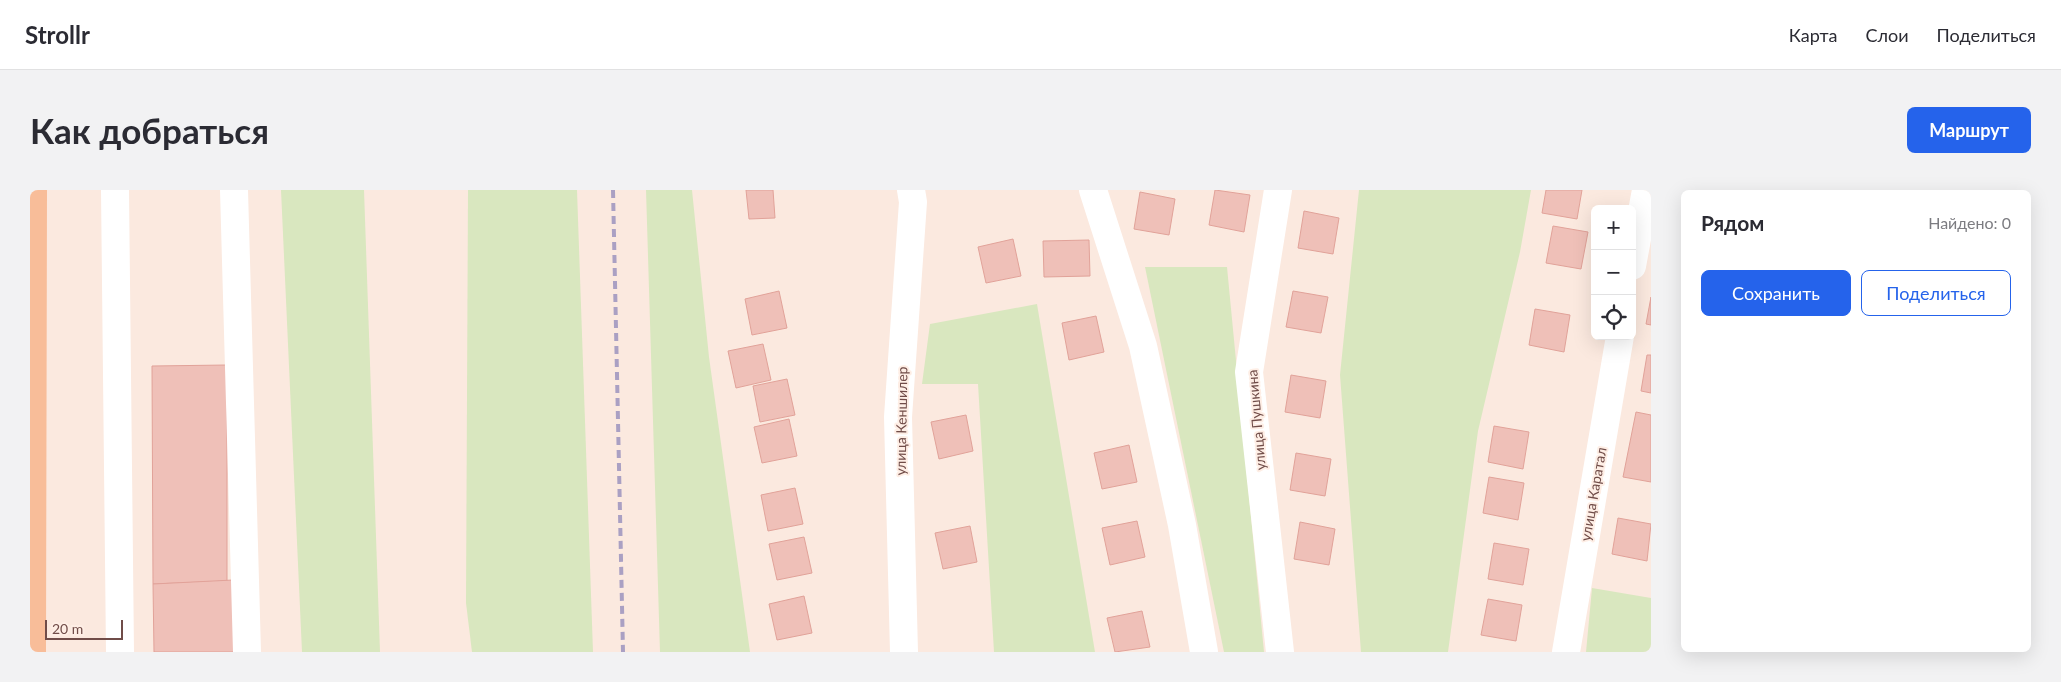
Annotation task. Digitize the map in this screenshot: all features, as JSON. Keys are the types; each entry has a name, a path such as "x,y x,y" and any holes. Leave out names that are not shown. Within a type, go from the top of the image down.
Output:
{"main road":[{"path":"32,652 33,190"}],"street":[{"path":"114,190 120,652"},
{"path":"234,190 248,652"},
{"name":"улица Кеншилер","path":"904,652 898,417 913,202 911,190"},
{"path":"1093,190 1143,346 1182,525 1204,652"},
{"name":"улица Пушкина","path":"1278,190 1249,372 1280,652"},
{"path":"1635,250 1646,190"},
{"name":"улица Каратал","path":"1566,652 1619,340"}],"green space":[{"path":"281,190 364,190 380,652 302,652"},
{"path":"468,190 577,190 593,652 472,652 466,603"},
{"path":"646,190 692,190 709,357 750,652 660,652"},
{"path":"1359,190 1531,190 1520,252 1478,431 1448,652 1361,652 1340,375"},
{"path":"1145,267 1227,267 1264,652 1224,652"},
{"path":"1037,304 1095,652 994,652 978,384 922,384 930,324"},
{"path":"1592,588 1651,598 1651,652 1586,652"}],"building":[{"path":"746,190 773,190 775,218 749,219"},
{"path":"1215,190 1250,195 1244,232 1209,225"},
{"path":"1546,190 1582,190 1577,219 1542,213"},
{"path":"1140,192 1175,199 1169,235 1134,229"},
{"path":"1304,211 1339,218 1333,254 1298,248"},
{"path":"1553,226 1588,232 1581,269 1546,263"},
{"path":"1013,239 1021,276 986,283 978,247"},
{"path":"1089,240 1090,276 1044,277 1043,241"},
{"path":"779,291 787,328 752,335 745,299"},
{"path":"1293,291 1328,297 1321,333 1286,327"},
{"path":"1651,297 1651,325 1646,324"},
{"path":"1535,309 1570,315 1564,352 1529,345"},
{"path":"1096,316 1104,352 1069,360 1062,323"},
{"path":"763,344 771,380 736,388 728,351"},
{"path":"1647,355 1651,355 1651,393 1641,391"},
{"path":"227,365 227,581 153,584 152,366"},
{"path":"1291,375 1326,381 1320,418 1285,412"},
{"path":"787,379 795,415 760,422 753,386"},
{"path":"1636,412 1651,415 1651,482 1623,477"},
{"path":"966,415 973,451 939,459 931,422"},
{"path":"789,419 797,456 762,463 754,427"},
{"path":"1494,426 1529,432 1523,469 1488,462"},
{"path":"1129,445 1137,482 1102,489 1094,453"},
{"path":"1296,453 1331,459 1325,496 1290,490"},
{"path":"1489,477 1524,483 1518,520 1483,513"},
{"path":"795,488 803,524 768,531 761,495"},
{"path":"1618,518 1651,524 1647,561 1612,554"},
{"path":"1137,521 1145,557 1110,565 1102,528"},
{"path":"1300,522 1335,529 1329,565 1294,559"},
{"path":"970,526 977,562 943,569 935,533"},
{"path":"804,537 812,573 777,580 769,544"},
{"path":"1494,543 1529,549 1523,585 1488,579"},
{"path":"233,580 235,652 154,652 153,584"},
{"path":"804,596 812,633 777,640 769,604"},
{"path":"1488,599 1522,605 1516,641 1481,635"},
{"path":"1142,611 1150,647 1115,652 1107,618"}],"railway":[{"path":"613,190 623,652"}]}
